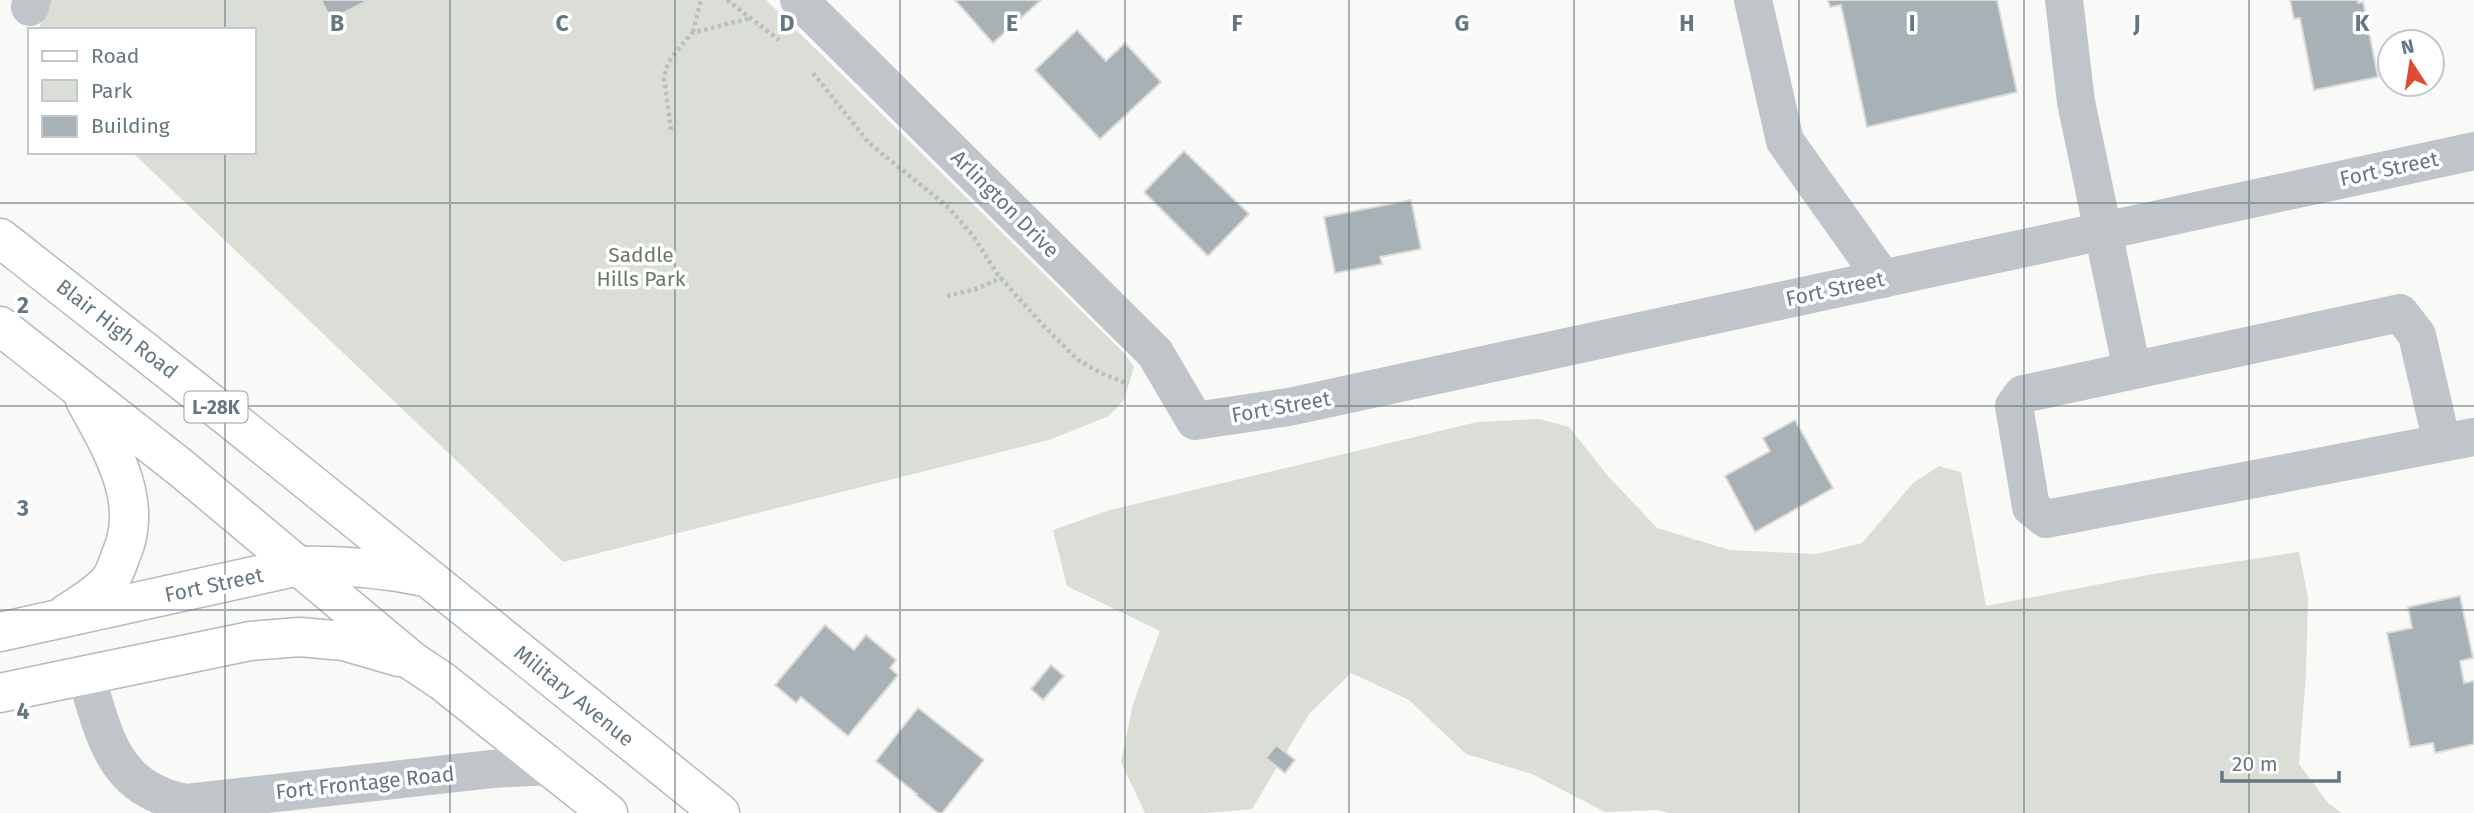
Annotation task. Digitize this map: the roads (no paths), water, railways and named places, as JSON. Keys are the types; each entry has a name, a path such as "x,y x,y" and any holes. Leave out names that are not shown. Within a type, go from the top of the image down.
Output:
{"main road":[{"name":"Blair High Road","path":"0,238 429,578"},
{"path":"0,326 181,468 412,661 442,681 608,813"},
{"path":"57,620 88,600 111,579 128,539 131,510 123,478 107,441 77,386"},
{"name":"Fort Street","path":"0,632 299,566 350,565 388,569 429,578"},
{"name":"Military Avenue","path":"429,578 720,813"},
{"path":"0,693 250,641 300,637 344,641 412,661"}],"street":[{"name":"Arlington Drive","path":"799,0 1155,353 1191,413"},
{"path":"1753,0 1785,141 1883,279"},
{"path":"2064,0 2076,102 2132,370"},
{"name":"Fort Street","path":"1191,413 1289,407 2474,151"},
{"path":"2400,313 2417,335 2458,440 2046,519 2031,507 2014,406 2023,394 2400,313"},
{"name":"Fort Frontage Road","path":"86,676 101,727 115,758 135,782 163,798 186,803 492,769 551,766"}],"park label":[{"name":"Saddle Hills Park","path":"641,267"}]}
